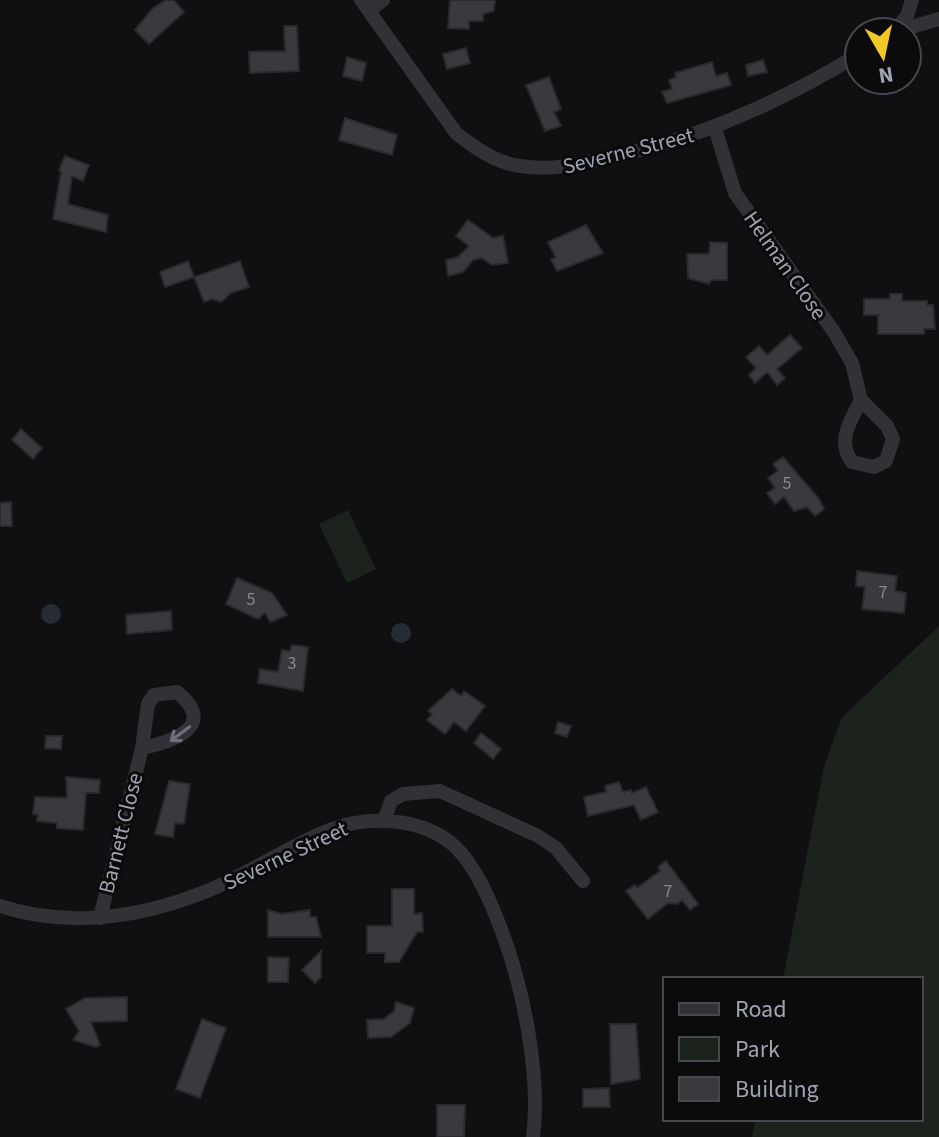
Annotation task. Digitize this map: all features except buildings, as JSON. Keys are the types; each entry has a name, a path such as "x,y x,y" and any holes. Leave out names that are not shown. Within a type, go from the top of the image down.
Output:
{"street":[{"path":"365,5 383,0"},
{"path":"914,0 921,12 938,19"},
{"name":"Severne Street","path":"365,5 456,133 474,147 517,166 546,169 573,166 715,128 764,107 843,63"},
{"name":"Helman Close","path":"715,128 735,193 834,332 852,363 861,400 887,426 893,439 886,461 874,467 858,465 846,454 845,432 861,400"},
{"name":"Barnett Close","path":"100,918 142,748"},
{"path":"384,821 391,801 403,794 440,791 538,836 556,848 583,881"},
{"name":"Severne Street","path":"0,906 39,915 100,918 171,904 216,887 332,829 366,821 415,826 461,853 489,897 505,937 529,1043 535,1089 533,1137"}],"green space":[{"path":"348,510 376,569 347,583 319,524"},
{"path":"939,626 939,1137 752,1137 756,1121 923,1121 923,977 783,977 824,766 842,717"}],"shaded area":[{"path":"51,604 58,607 61,614 58,621 51,624 44,621 41,614 44,607"},
{"path":"401,623 408,626 411,633 408,640 401,643 394,640 391,633 394,626"}]}
